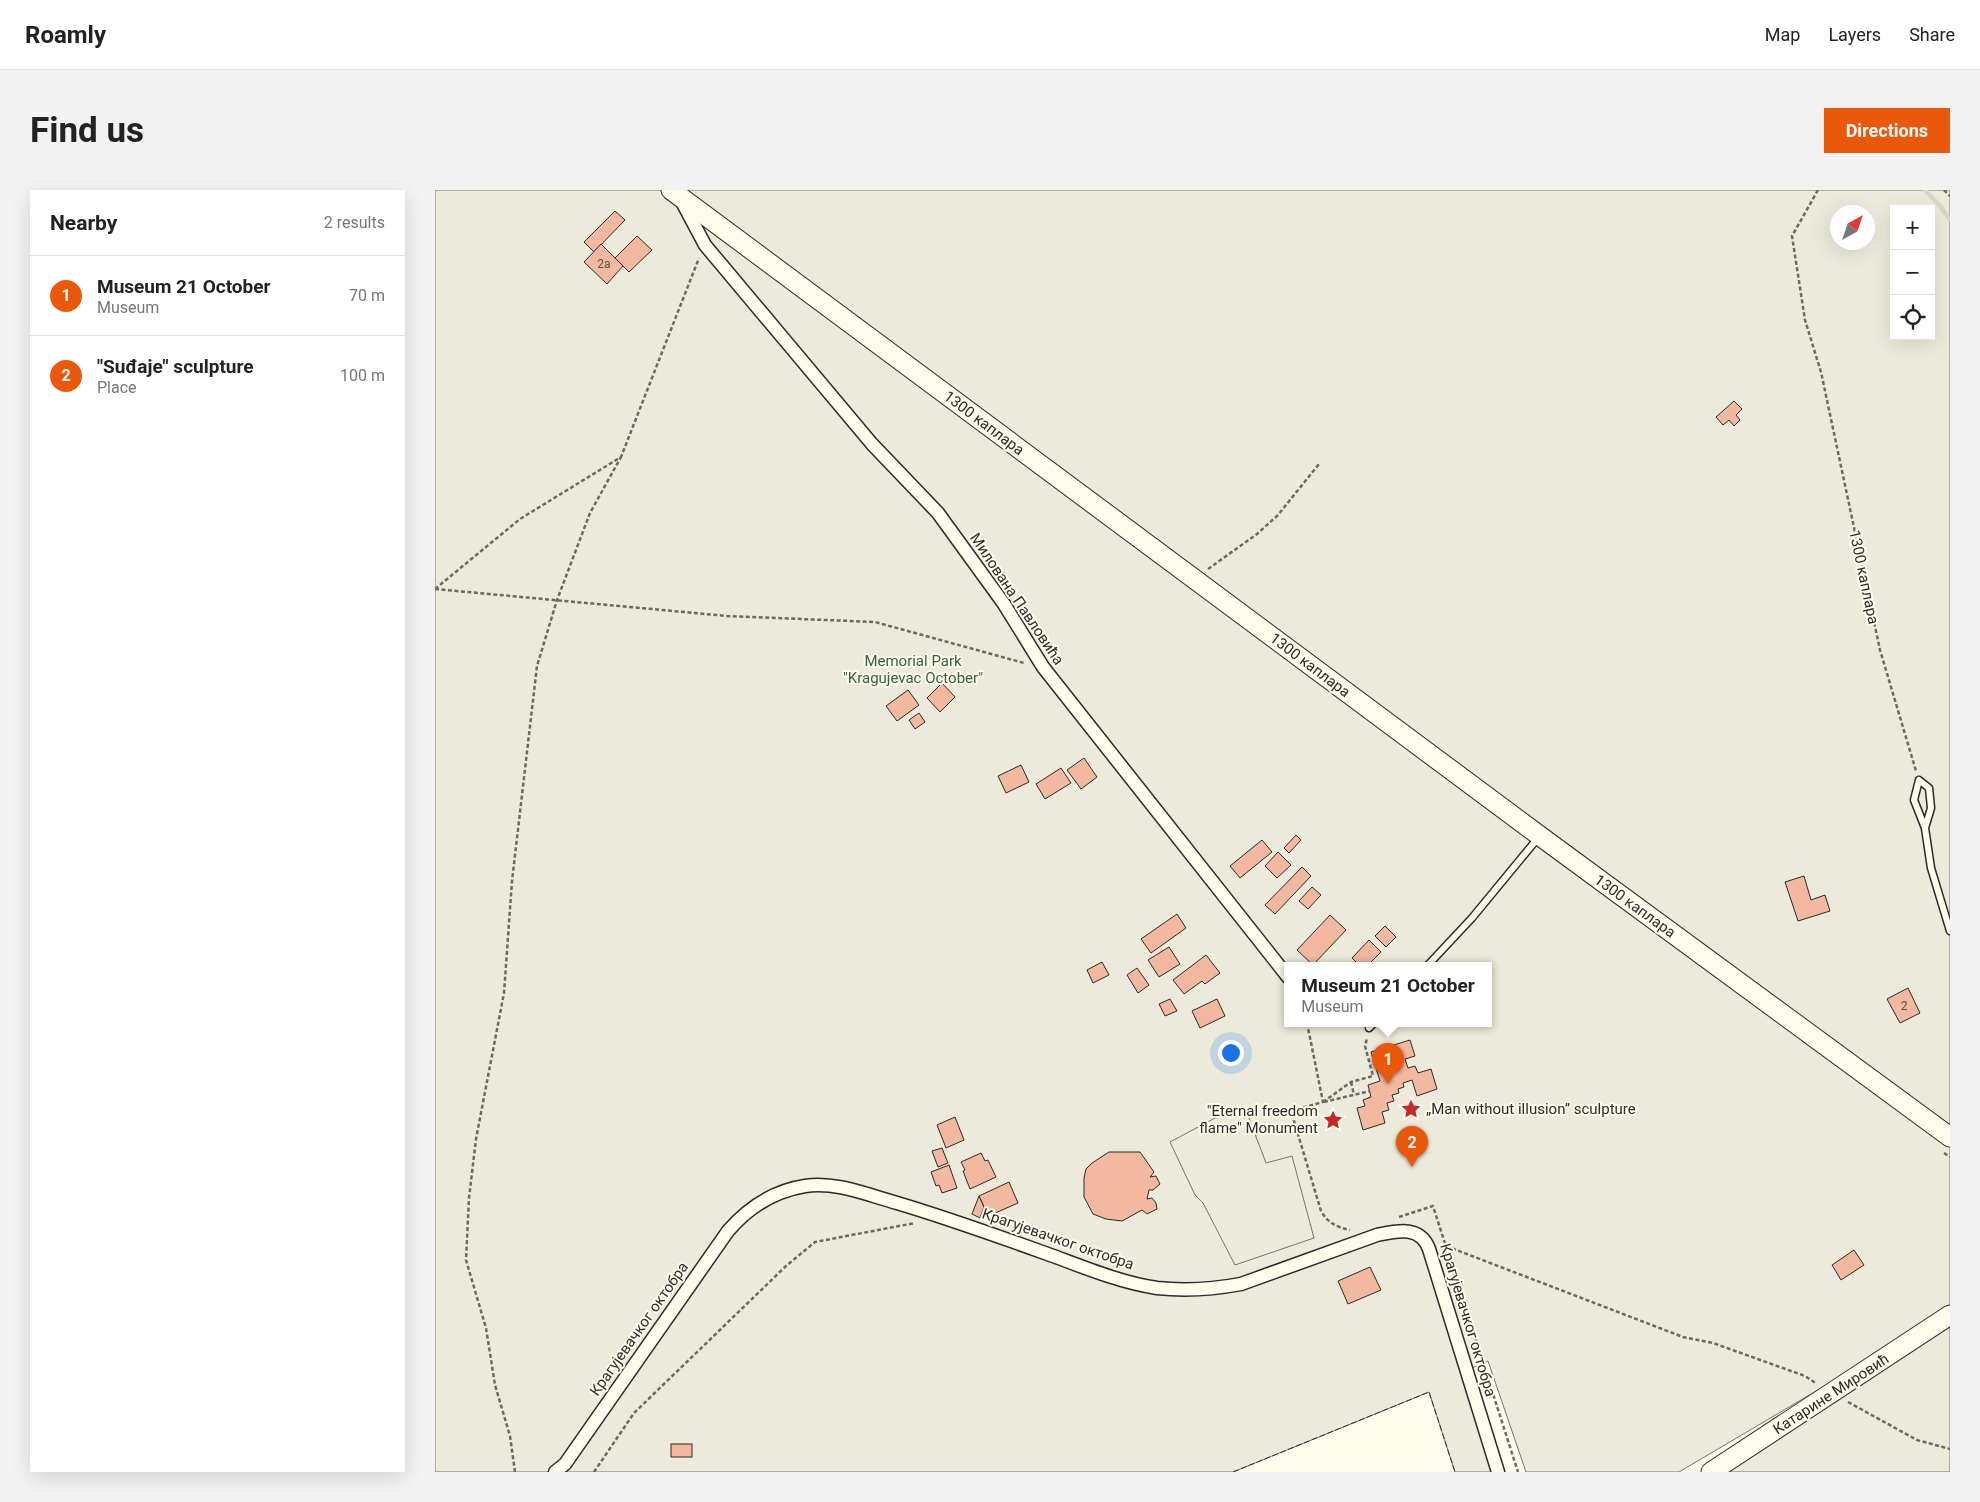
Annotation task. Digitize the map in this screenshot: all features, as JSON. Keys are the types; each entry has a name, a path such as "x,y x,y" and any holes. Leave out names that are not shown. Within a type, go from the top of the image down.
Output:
{"main road":[{"name":"1300 каплара","path":"675,193 1540,836 1950,1137"},
{"name":"Катарине Мировић","path":"1711,1472 1950,1315"}],"street":[{"name":"Милована Павловића","path":"675,193 705,245 872,444 938,513 1004,604 1043,668 1284,971"},
{"name":"Крагујевачког октобра","path":"561,1469 728,1231 753,1207 792,1189 806,1186 823,1186 843,1188 938,1215 1095,1271 1156,1288 1188,1289 1241,1284 1377,1235 1400,1231 1415,1232 1421,1235 1429,1249 1498,1472"}],"lane":[{"path":"1925,828 1931,808 1929,788 1919,780 1914,800 1925,828 1931,868 1950,931"},
{"path":"1431,962 1472,918 1540,836"}],"path":[{"name":"1300 каплара","path":"1818,190 1792,236 1805,320 1821,372 1880,650 1919,780"},
{"path":"1944,190 1950,196"},
{"path":"515,1472 510,1436 495,1385 486,1328 466,1260 477,1139 504,993 512,881 537,666 557,600 590,513 621,457 705,245"},
{"path":"435,589 520,519 621,457"},
{"path":"1193,578 1257,534 1278,515 1319,464"},
{"path":"435,589 727,616 875,622 1043,668"},
{"path":"1308,1027 1323,1102"},
{"path":"1323,1102 1351,1082 1373,1076 1365,1046 1369,1028"},
{"path":"1351,1082 1354,1095"},
{"path":"1356,1229 1349,1230 1336,1227 1327,1221 1321,1211 1291,1111 1370,1091"},
{"path":"1391,1219 1433,1206 1519,1472"},
{"path":"594,1472 634,1413 786,1266 815,1242 923,1221"},
{"path":"1446,1246 1683,1337 1713,1343 1805,1376 1917,1440 1950,1448"}],"green space":[{"name":"Memorial Park \"Kragujevac October\"","path":"435,190 1950,190 1950,1312 1679,1472 1526,1472 1488,1361 1467,1370 1501,1472 1455,1472 1429,1392 1233,1472 435,1472"}],"shaded area":[{"path":"1247,1113 1266,1163 1292,1156 1314,1238 1235,1265 1203,1203 1195,1195 1170,1142 1215,1118"},
{"path":"1950,1321 1950,1472 1711,1472"}],"building":[{"path":"615,211 625,220 594,252 584,242"},
{"path":"637,236 652,250 629,272 615,258"},
{"path":"601,244 623,266 607,284 584,262"},
{"path":"1734,401 1742,409 1736,415 1740,420 1734,426 1729,420 1723,425 1716,417"},
{"path":"942,683 955,697 940,712 927,698"},
{"path":"908,690 919,705 897,721 886,706"},
{"path":"919,713 925,722 915,729 909,720"},
{"path":"1084,758 1097,777 1081,789 1067,770"},
{"path":"1021,765 1029,782 1006,793 998,776"},
{"path":"1061,768 1071,783 1045,799 1036,784"},
{"path":"1296,835 1301,840 1289,853 1284,848"},
{"path":"1262,840 1272,852 1240,878 1230,866"},
{"path":"1278,852 1291,865 1277,878 1265,866"},
{"path":"1302,867 1311,876 1275,914 1265,905"},
{"path":"1804,876 1811,900 1825,895 1830,911 1798,921 1785,882"},
{"path":"1312,887 1321,895 1308,909 1299,901"},
{"path":"1177,914 1186,928 1151,953 1141,939"},
{"path":"1330,915 1346,930 1316,962 1310,962 1297,950"},
{"path":"1385,926 1396,937 1386,947 1375,936"},
{"path":"1369,940 1381,952 1371,962 1356,962 1352,958"},
{"path":"1169,947 1180,964 1159,977 1148,960"},
{"path":"1206,955 1220,973 1205,984 1202,981 1184,994 1173,980"},
{"path":"1102,962 1109,975 1093,983 1087,970"},
{"path":"1137,968 1149,985 1138,993 1127,975"},
{"path":"1908,988 1920,1013 1900,1023 1887,999"},
{"path":"1170,999 1177,1011 1165,1016 1159,1004"},
{"path":"1217,999 1225,1016 1200,1028 1192,1011"},
{"path":"1410,1040 1415,1056 1405,1059 1408,1068 1415,1066 1418,1073 1431,1069 1437,1089 1417,1096 1412,1080 1403,1083 1404,1087 1398,1089 1399,1093 1392,1095 1394,1101 1387,1103 1389,1110 1382,1112 1385,1123 1363,1130 1357,1108 1365,1106 1363,1100 1371,1097 1368,1085 1380,1081 1371,1052"},
{"path":"955,1117 964,1140 946,1148 937,1125"},
{"path":"942,1148 948,1163 938,1167 932,1151"},
{"path":"1109,1152 1140,1152 1154,1172 1150,1177 1156,1176 1160,1184 1153,1190 1149,1190 1147,1199 1152,1198 1156,1203 1157,1209 1147,1214 1142,1210 1122,1221 1106,1219 1093,1214 1084,1197 1086,1169"},
{"path":"981,1153 985,1161 988,1160 996,1177 970,1189 961,1162"},
{"path":"949,1165 957,1188 942,1193 939,1185 936,1186 931,1172"},
{"path":"1009,1182 1018,1203 993,1214 992,1211 987,1213 979,1196"},
{"path":"979,1196 984,1207 980,1218 972,1214"},
{"path":"1854,1250 1864,1265 1841,1280 1832,1265"},
{"path":"1370,1267 1381,1290 1348,1304 1338,1281"},
{"path":"671,1444 692,1444 692,1457 671,1457"}],"waterway":[{"path":"1925,190 1950,220"}],"fence":[{"path":"1233,1472 1429,1392 1455,1472"}],"place":[{"name":"Museum 21 October","path":"1388,1084"},
{"name":"„Man without illusion” sculpture","path":"1411,1109"},
{"name":"\"Eternal freedom flame\" Monument","path":"1333,1120"},
{"name":"\"Suđaje\" sculpture","path":"1412,1167"}]}
